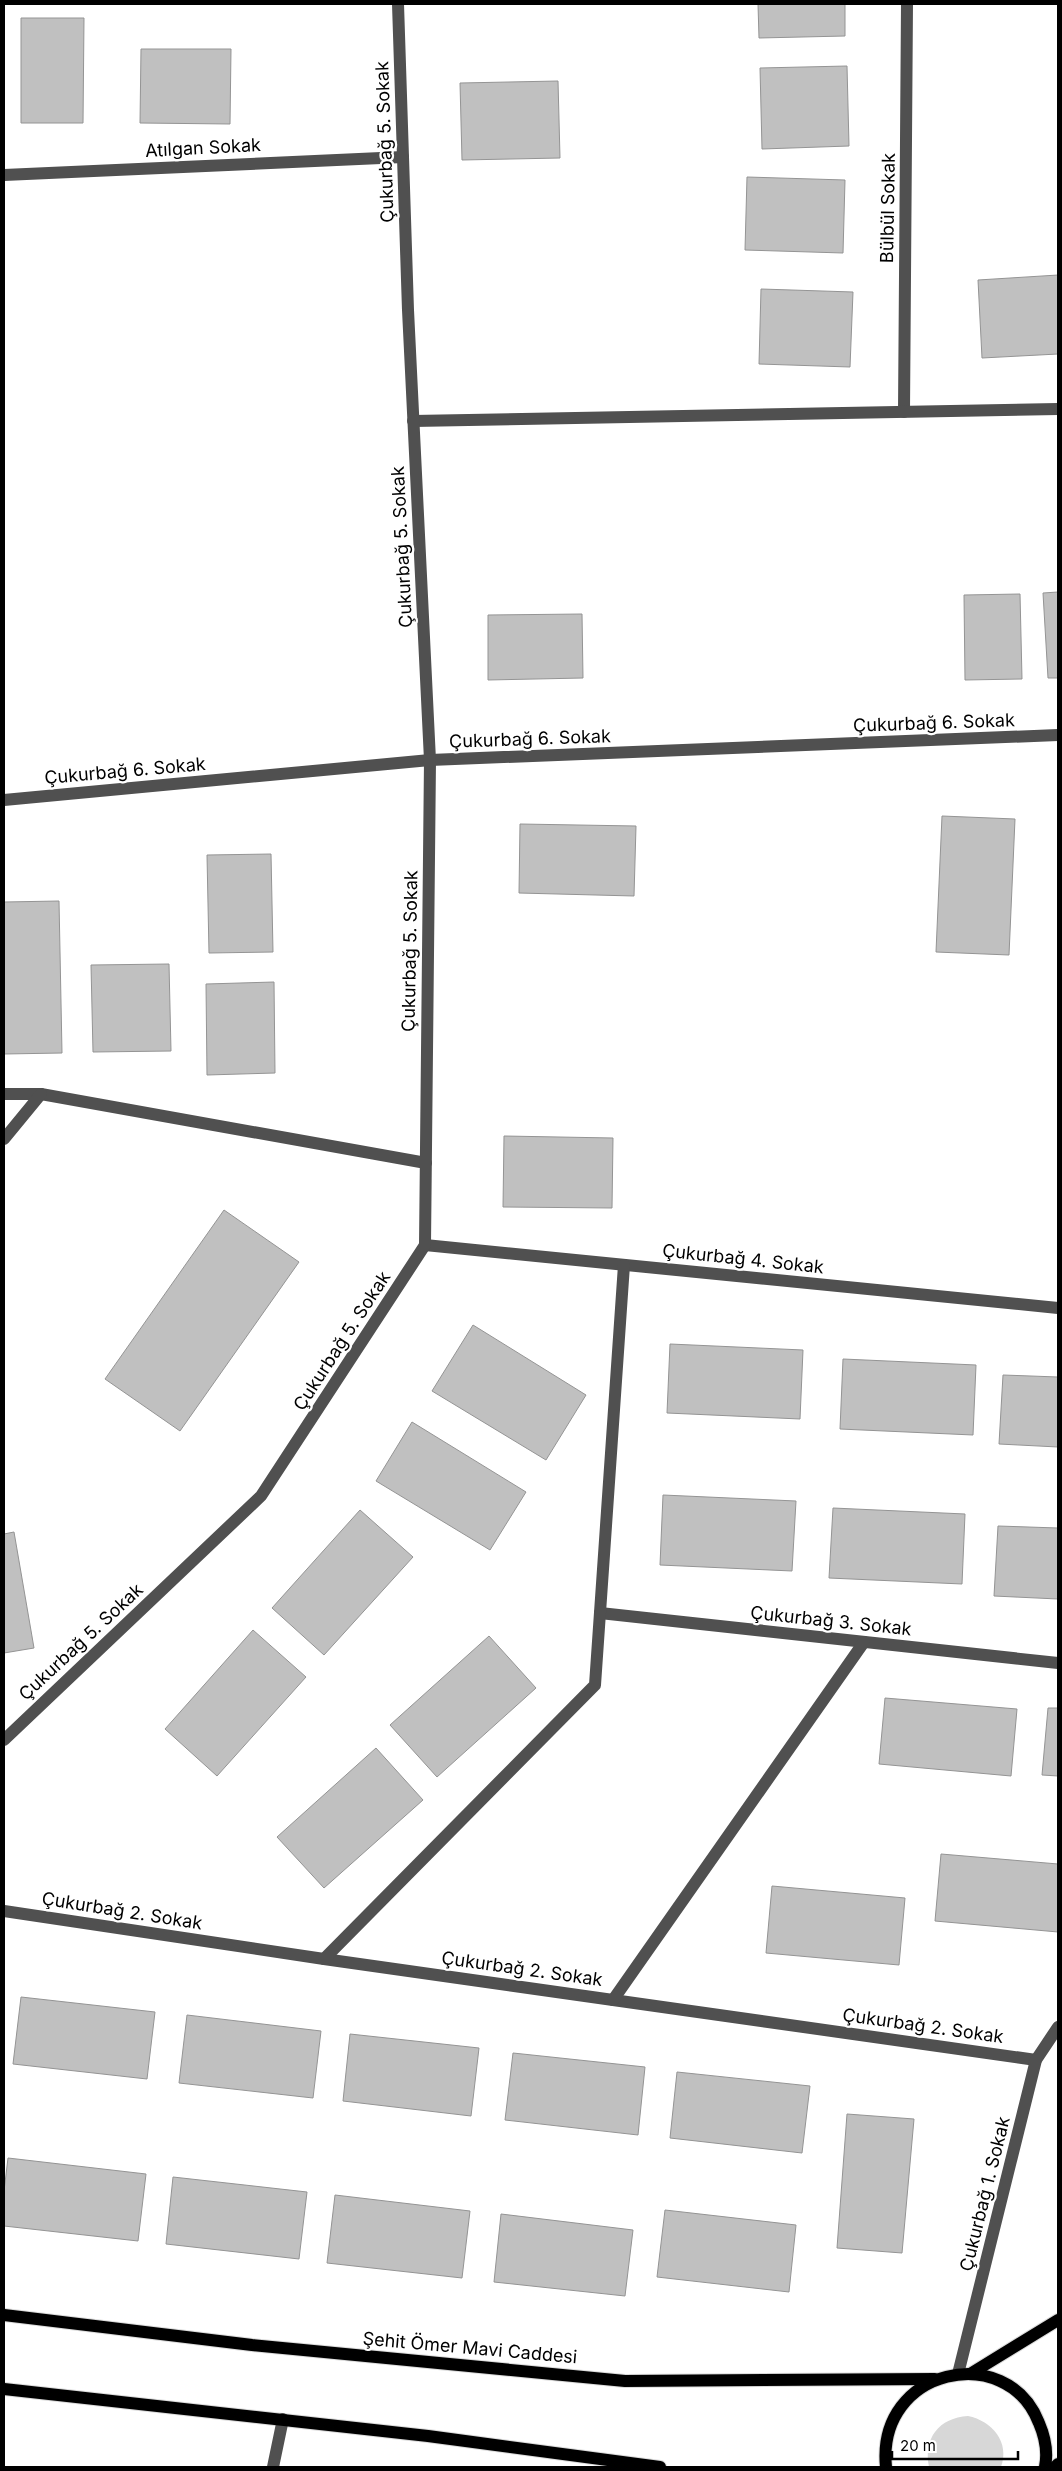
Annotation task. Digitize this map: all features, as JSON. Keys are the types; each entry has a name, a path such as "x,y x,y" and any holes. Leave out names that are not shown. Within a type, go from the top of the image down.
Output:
{"main road":[{"name":"Şehit Ömer Mavi Caddesi","path":"4,2315 252,2345 625,2381 935,2379"},
{"path":"964,2374 1058,2320"},
{"path":"886,2467 884,2450 889,2428 899,2407 915,2390 935,2379 964,2374 980,2375 1002,2383 1021,2396 1036,2414 1044,2436 1046,2459 1044,2467"},
{"path":"4,2389 283,2419 660,2467"},
{"path":"608,2460 619,2467"}],"street":[{"name":"Çukurbağ 5. Sokak","path":"4,1740 261,1496 425,1245 430,760 413,421 398,4"},
{"name":"Bülbül Sokak","path":"904,412 907,4"},
{"name":"Atılgan Sokak","path":"4,175 403,157"},
{"path":"413,421 1058,409"},
{"name":"Çukurbağ 6. Sokak","path":"4,800 430,760 1058,735"},
{"path":"4,1094 41,1094 426,1163"},
{"path":"4,1139 41,1094"},
{"name":"Çukurbağ 4. Sokak","path":"425,1245 1058,1308"},
{"path":"324,1959 596,1685 624,1265"},
{"name":"Çukurbağ 3. Sokak","path":"600,1613 1058,1663"},
{"path":"613,2000 864,1642"},
{"name":"Çukurbağ 2. Sokak","path":"4,1911 324,1959 1036,2060"},
{"name":"Çukurbağ 1. Sokak","path":"964,2374 1036,2060 1058,2027"},
{"path":"273,2467 283,2419"}],"shaded area":[{"path":"968,2416 985,2423 997,2434 1003,2449 1001,2467 929,2467 928,2447 935,2431 949,2421"}],"building":[{"path":"758,4 845,4 845,36 759,38"},
{"path":"21,18 84,18 83,123 21,123"},
{"path":"141,49 231,49 230,124 140,123"},
{"path":"847,66 849,146 762,149 760,68"},
{"path":"558,81 560,158 462,160 460,83"},
{"path":"747,177 845,180 843,253 745,250"},
{"path":"1058,275 1058,354 982,358 978,280"},
{"path":"761,289 853,292 850,367 759,364"},
{"path":"1058,592 1058,678 1048,678 1043,593"},
{"path":"1020,594 1022,679 965,680 964,595"},
{"path":"582,614 583,678 488,680 488,615"},
{"path":"942,816 1015,819 1009,955 936,952"},
{"path":"520,824 636,826 634,896 519,893"},
{"path":"271,854 273,952 209,953 207,855"},
{"path":"59,901 62,1053 4,1054 4,902"},
{"path":"169,964 171,1051 93,1052 91,965"},
{"path":"274,982 275,1073 207,1075 206,984"},
{"path":"504,1136 613,1138 612,1208 503,1207"},
{"path":"224,1210 299,1262 180,1431 105,1379"},
{"path":"473,1325 586,1395 546,1460 432,1391"},
{"path":"670,1344 803,1350 800,1419 667,1413"},
{"path":"843,1359 976,1365 973,1435 840,1429"},
{"path":"1003,1375 1058,1377 1058,1447 999,1444"},
{"path":"412,1422 526,1492 490,1550 376,1481"},
{"path":"663,1495 796,1501 792,1571 660,1565"},
{"path":"833,1508 965,1514 962,1584 829,1578"},
{"path":"360,1510 413,1557 324,1655 272,1608"},
{"path":"998,1526 1058,1528 1058,1599 994,1596"},
{"path":"14,1532 34,1648 4,1653 4,1534"},
{"path":"253,1630 306,1677 217,1776 165,1729"},
{"path":"489,1636 536,1688 437,1777 390,1725"},
{"path":"885,1698 1017,1709 1011,1776 879,1764"},
{"path":"1048,1708 1058,1708 1058,1776 1042,1775"},
{"path":"376,1748 423,1800 324,1888 277,1837"},
{"path":"941,1854 1058,1864 1058,1932 935,1921"},
{"path":"772,1886 905,1898 899,1965 766,1953"},
{"path":"21,1997 155,2012 147,2079 13,2064"},
{"path":"187,2015 321,2031 313,2098 179,2083"},
{"path":"350,2034 479,2048 471,2116 343,2101"},
{"path":"513,2053 645,2067 638,2135 505,2120"},
{"path":"677,2072 810,2086 802,2153 670,2138"},
{"path":"847,2114 914,2119 902,2253 837,2248"},
{"path":"8,2158 146,2174 138,2241 4,2226 4,2191"},
{"path":"173,2177 307,2192 299,2259 166,2244"},
{"path":"335,2195 470,2211 462,2278 327,2263"},
{"path":"665,2210 796,2225 789,2292 657,2277"},
{"path":"501,2214 633,2230 625,2296 494,2282"}]}
